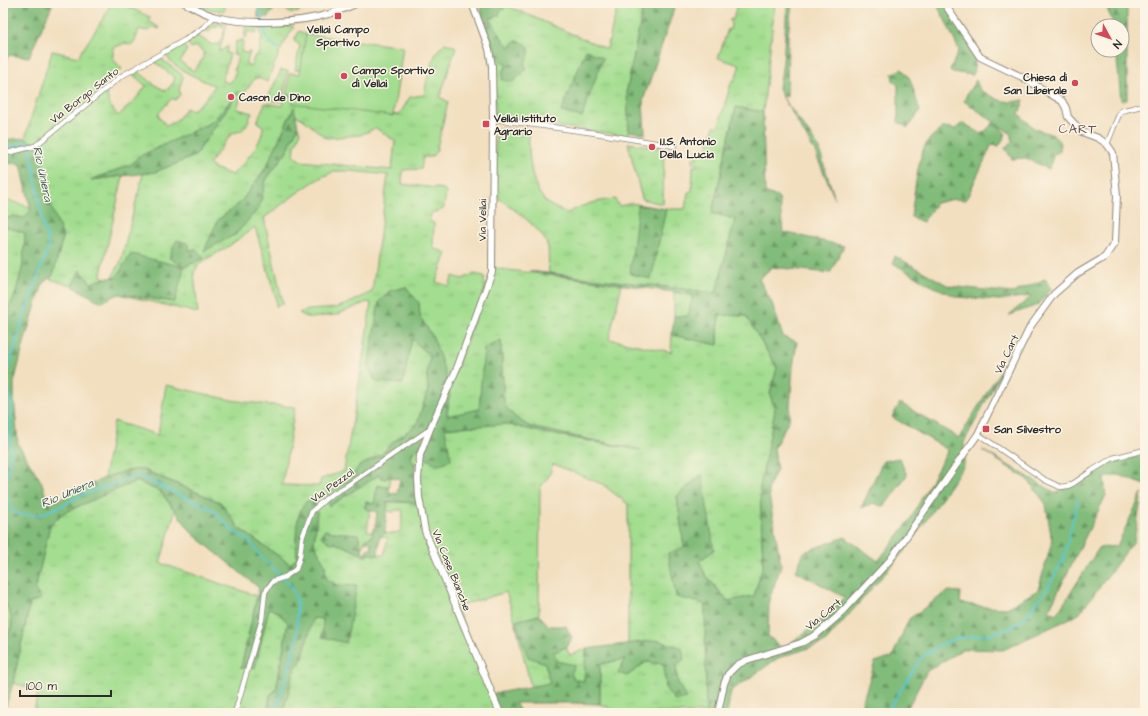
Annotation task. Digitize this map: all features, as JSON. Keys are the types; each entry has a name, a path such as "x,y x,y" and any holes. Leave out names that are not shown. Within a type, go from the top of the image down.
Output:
{"street":[{"path":"185,3 214,17 228,20 263,21 306,19 329,14 358,3"},
{"name":"Via Vellai","path":"430,429 458,368 492,272 493,119 491,58 472,3"},
{"path":"944,3 980,57 1022,77 1062,101 1066,108 1068,117 1082,132 1098,138 1107,144 1112,135 1115,122 1121,111 1145,105"},
{"name":"Via Borgo Santo","path":"3,154 34,146 120,77 186,40 204,27 214,17"},
{"path":"493,119 674,146"},
{"name":"Via Cart","path":"718,713 724,684 728,674 737,665 747,660 801,643 816,635 837,618 890,560 978,434 1030,327 1054,294 1078,273 1105,257 1115,242 1117,196 1113,153 1107,144"},
{"name":"Via Pezzol","path":"235,713 262,618 265,592 272,582 285,577 296,569 300,556 302,538 312,511 329,496 430,429"},
{"name":"Via Case Bianche","path":"430,429 420,455 418,480 419,497 425,531 500,713"},
{"path":"978,434 1045,480 1060,487 1068,486 1074,483 1092,470 1113,458 1145,450"}],"green space":[{"path":"3,3 53,3 29,57 9,55 3,65"},
{"path":"111,3 123,3 122,4 150,17 149,21 160,28 158,29 155,27 147,31 139,29 136,39 131,45 125,43 113,48 113,59 122,69 104,85 110,105 118,116 135,100 146,86 131,73 136,70 155,85 166,91 173,83 175,78 156,63 154,59 160,58 183,77 179,90 180,95 175,100 172,98 159,113 159,117 167,126 178,119 186,108 192,111 206,98 215,86 181,69 169,60 166,55 167,52 181,43 187,50 180,61 194,71 204,57 203,56 205,53 196,46 191,48 186,40 194,34 213,45 217,45 221,40 227,23 219,52 228,46 226,53 230,54 222,81 229,83 231,82 236,71 234,70 238,56 233,54 236,41 240,42 240,40 244,40 241,52 250,52 246,64 251,66 255,55 257,56 258,54 262,38 259,24 264,25 265,31 265,25 293,26 267,82 259,78 255,78 240,99 237,109 252,113 245,127 241,131 232,133 209,164 214,168 232,175 242,165 260,139 263,126 257,122 265,103 283,106 284,102 267,100 281,70 288,71 283,95 293,96 292,100 399,115 410,97 424,95 430,67 440,48 445,43 456,47 440,97 448,102 436,152 431,157 423,157 421,169 403,170 402,184 444,189 446,193 444,208 438,212 432,212 429,221 434,223 433,248 447,253 436,282 449,286 453,276 462,279 474,274 484,276 485,288 448,385 431,334 420,317 419,303 412,339 430,356 427,376 428,390 417,424 392,443 382,454 358,467 351,479 327,490 329,506 379,475 384,479 391,477 389,488 378,485 374,504 366,502 365,508 370,510 367,531 373,532 372,536 364,541 362,551 358,534 333,532 329,542 342,545 367,557 367,554 384,555 388,538 380,536 385,533 391,534 401,531 403,510 395,510 394,512 387,511 387,502 417,503 424,526 419,497 420,455 444,428 506,424 545,433 622,447 530,427 515,417 504,405 501,340 484,349 479,410 447,416 450,387 494,267 622,284 609,339 671,352 672,335 718,345 719,315 746,316 777,368 770,394 775,410 760,487 763,565 754,596 728,601 705,574 699,561 714,550 677,496 684,547 705,604 706,713 620,713 600,704 600,664 625,659 627,676 646,662 664,664 666,689 685,698 678,683 676,666 681,648 658,641 628,644 628,504 602,484 553,464 549,476 540,488 539,615 515,621 506,592 456,607 501,713 283,713 295,668 302,660 313,618 323,619 357,585 338,586 326,578 325,565 314,543 317,512 296,537 297,558 290,564 240,529 220,502 142,469 104,479 114,421 158,435 166,385 231,400 295,407 282,485 319,486 321,479 344,471 371,303 367,302 336,315 313,318 306,317 299,313 307,310 339,307 372,292 388,175 345,171 331,173 290,198 264,218 283,304 276,306 276,298 255,227 229,246 200,263 194,272 198,313 119,294 175,302 112,277 121,261 143,174 155,172 195,156 235,97 212,122 138,157 132,164 92,180 123,176 101,274 102,277 106,278 91,283 80,270 72,286 50,279 53,275 63,237 45,192 41,148 25,138 52,51 78,57 106,14","holes":["291,113 303,119 326,138 360,135 376,128 395,141 392,170 301,161 294,156 295,146 301,132 298,127 286,152 266,180 205,250 218,220 241,202 267,166","177,240 189,244 189,250 196,250 203,258 184,267 170,258"]},
{"path":"194,3 227,3 224,11 203,8"},
{"path":"258,3 275,3 274,9 268,17 258,18"},
{"path":"275,3 298,3 299,12 290,13 285,9 274,9"},
{"path":"480,3 506,3 504,9 501,10 498,16 488,19 495,26 502,39 508,45 511,47 515,41 524,43 529,48 529,55 524,64 527,68 513,82 502,80 503,70 505,68 506,69 506,64 498,59 489,33 481,18 482,14"},
{"path":"618,3 644,3 627,90 629,136 497,118 495,115 495,83 484,29 503,4 607,49"},
{"path":"644,3 676,3 643,101 645,134 629,131 627,90"},
{"path":"744,3 775,3 763,112 736,107 712,213 735,219 716,293 549,273 548,248 541,234 526,219 495,196 496,129 529,131 532,174 538,190 544,200 550,205 568,213 590,203 615,199 620,206 631,203 666,209 685,209 688,192 692,191 693,166 697,166 697,163 692,163 693,158 697,158 696,151 702,152 704,149 708,149 714,126 718,127 732,80 734,81 740,65 718,58 728,29 730,30 730,19 733,20 736,7"},
{"path":"787,3 792,3 788,35 787,97 782,95 779,88 783,63"},
{"path":"936,3 947,3 977,45 973,75 952,72 950,70 959,50"},
{"path":"1105,3 1127,3 1127,18 1111,18"},
{"path":"214,23 224,23 223,27 212,27 209,32 204,29"},
{"path":"246,24 256,24 257,33 248,31 246,38 244,37"},
{"path":"299,31 306,34 301,70 295,70 300,45 294,41"},
{"name":"Campo Sportivo di Vellai","path":"306,34 403,47 393,116 292,103 293,95 286,94 290,73 300,74"},
{"path":"586,50 603,58 582,117 561,112"},
{"path":"1117,58 1127,58 1127,100 1121,100"},
{"path":"902,69 910,79 920,111 908,128 898,122 898,85 893,81 892,74"},
{"path":"976,80 980,90 999,100 1011,102 1024,100 1019,114 1035,129 1054,135 1058,139 1060,151 1054,153 1049,169 1025,158 1012,159 1005,148 1013,141 1010,133 997,124 1006,134 999,146 992,144 966,200 954,199 936,203 923,222 911,217 920,159 926,144 930,139 944,127 955,129 963,123 982,134 994,122 964,101"},
{"path":"240,90 195,156 155,172 90,180 132,164 138,157 212,122"},
{"path":"784,99 818,146 835,199 814,150"},
{"path":"294,107 298,127 286,152 266,180 259,208 236,234 204,251 218,220 240,203 266,168"},
{"path":"736,107 763,112 765,192 779,198 783,232 844,246 830,273 772,267 759,279 772,303 783,337 797,342 793,367 789,420 774,448 777,469 768,489 781,566 769,600 768,636 783,649 829,614 844,597 796,571 804,552 845,537 878,561 910,520 948,450 892,417 900,403 959,438 1014,348 964,442 964,465 907,548 824,643 778,658 731,691 727,713 706,713 705,604 676,597 668,553 684,547 677,496 702,474 714,550 699,561 705,574 727,601 754,596 763,565 760,487 775,410 770,394 777,368 746,316 719,315 718,345 672,335 674,316 688,316 693,295 529,271 716,293 735,219 712,213"},
{"path":"25,138 41,148 46,192 63,237 53,275 43,283 25,339 14,383 18,444 42,483 48,504 105,478 141,469 220,502 240,529 290,564 297,558 296,529 301,508 305,503 313,498 317,512 314,543 325,565 326,578 338,586 357,585 346,643 322,637 323,619 313,618 302,660 295,668 283,713 267,713 270,695 276,690 288,623 278,612 269,608 255,668 241,668 259,588 193,534 161,492 136,481 63,513 50,525 35,590 41,599 30,603 13,683 3,713 3,647 12,626 10,612 3,602 3,572 8,562 6,527 3,516 3,455 6,447 3,441 6,408 3,405 3,356 8,339 3,336 3,315 14,299 23,265 25,233 3,226 3,220 13,216 24,218 31,210 21,164 3,163 3,140"},
{"path":"628,143 664,148 663,204 642,199"},
{"path":"3,199 30,207 31,210 24,219 13,216 3,220"},
{"path":"638,205 666,209 651,279 630,274"},
{"path":"3,225 25,233 21,276 14,296 3,315"},
{"path":"177,240 189,244 189,250 196,250 204,258 184,267 175,302 119,294 101,302 72,286 80,270 91,283 106,278 116,278 131,254 183,267 169,258"},
{"path":"895,256 949,286 1013,293 1045,279 1051,289 1038,305 1009,315 1032,296 999,300 957,297 930,285 893,263"},
{"path":"406,287 419,303 420,317 433,337 448,385 420,447 413,452 411,458 415,466 417,503 395,501 387,502 385,533 380,536 378,555 368,554 367,557 342,545 329,542 321,536 325,530 358,534 362,551 366,552 367,549 371,549 372,543 364,541 372,536 373,529 375,529 377,512 365,508 366,502 374,504 378,485 389,488 389,492 397,494 400,479 391,477 384,479 379,475 329,506 327,490 351,479 358,467 382,454 392,443 417,424 428,390 427,376 430,356 412,339 403,384 376,382 368,367 379,302 389,291"},
{"path":"674,292 693,295 689,317 674,316"},
{"path":"501,340 504,405 515,417 530,427 641,450 545,433 506,424 445,428 451,460 437,465 420,455 450,387 447,416 479,409 484,349"},
{"path":"420,447 415,466 411,458 413,452"},
{"path":"982,450 1056,493 1113,462 1145,455 1145,485 1119,475 1104,478 1106,495 1049,610 1055,614 1061,608 1099,548 1117,546 1142,493 1134,541 1079,614 1003,650 963,649 927,671 905,713 859,713 875,662 892,657 909,619 948,591 961,592 960,603 986,607 1007,608 1038,590 1052,542 1046,504 1028,480"},
{"path":"899,458 907,475 884,507 874,503 861,508 883,461"},
{"path":"136,481 161,492 175,511 160,563 257,596 241,668 255,667 269,608 278,612 288,623 276,690 270,695 267,713 34,713 38,690 13,683 30,603 35,590 50,525 63,513"},
{"path":"3,516 6,527 8,562 3,572"},
{"path":"3,602 10,614 11,624 3,647 3,622 5,618 3,615"},
{"path":"539,615 549,626 566,626 572,638 566,647 554,652 556,661 575,665 571,674 575,680 584,681 586,649 657,640 682,648 684,659 676,666 678,683 686,698 675,701 666,689 664,664 646,662 627,676 618,673 625,659 600,664 600,704 515,703 521,713 500,713 492,694 550,683 545,663 528,657 515,621"},
{"path":"515,621 545,663 551,683 531,687"},
{"path":"566,647 570,655 586,649 584,682 575,679 556,661 554,652"}],"waterway":[{"path":"260,3 260,13 267,40 279,49"},
{"name":"Rio Uniera","path":"3,147 24,142 29,144 43,225 49,245 21,325 6,379 12,404 10,463 6,480 7,495 12,511 17,514 39,515 84,494 138,476 213,510 234,532 250,542 261,557 290,584 297,601 297,638 276,713"},
{"path":"886,713 922,657 942,644 958,638 990,634 1008,629 1024,619 1047,589 1063,560 1078,500"}],"place":[{"name":"Vellai Campo Sportivo","path":"338,16"},
{"name":"Campo Sportivo di Vellai","path":"344,76"},
{"name":"Chiesa di San Liberale","path":"1075,83"},
{"name":"Cason de Dino","path":"231,97"},
{"name":"Vellai Istituto Agrario","path":"486,124"},
{"name":"I.I.S. Antonio Della Lucia","path":"652,147"},
{"name":"San Silvestro","path":"986,429"}],"district":[{"name":"CART","path":"1078,128"}]}
